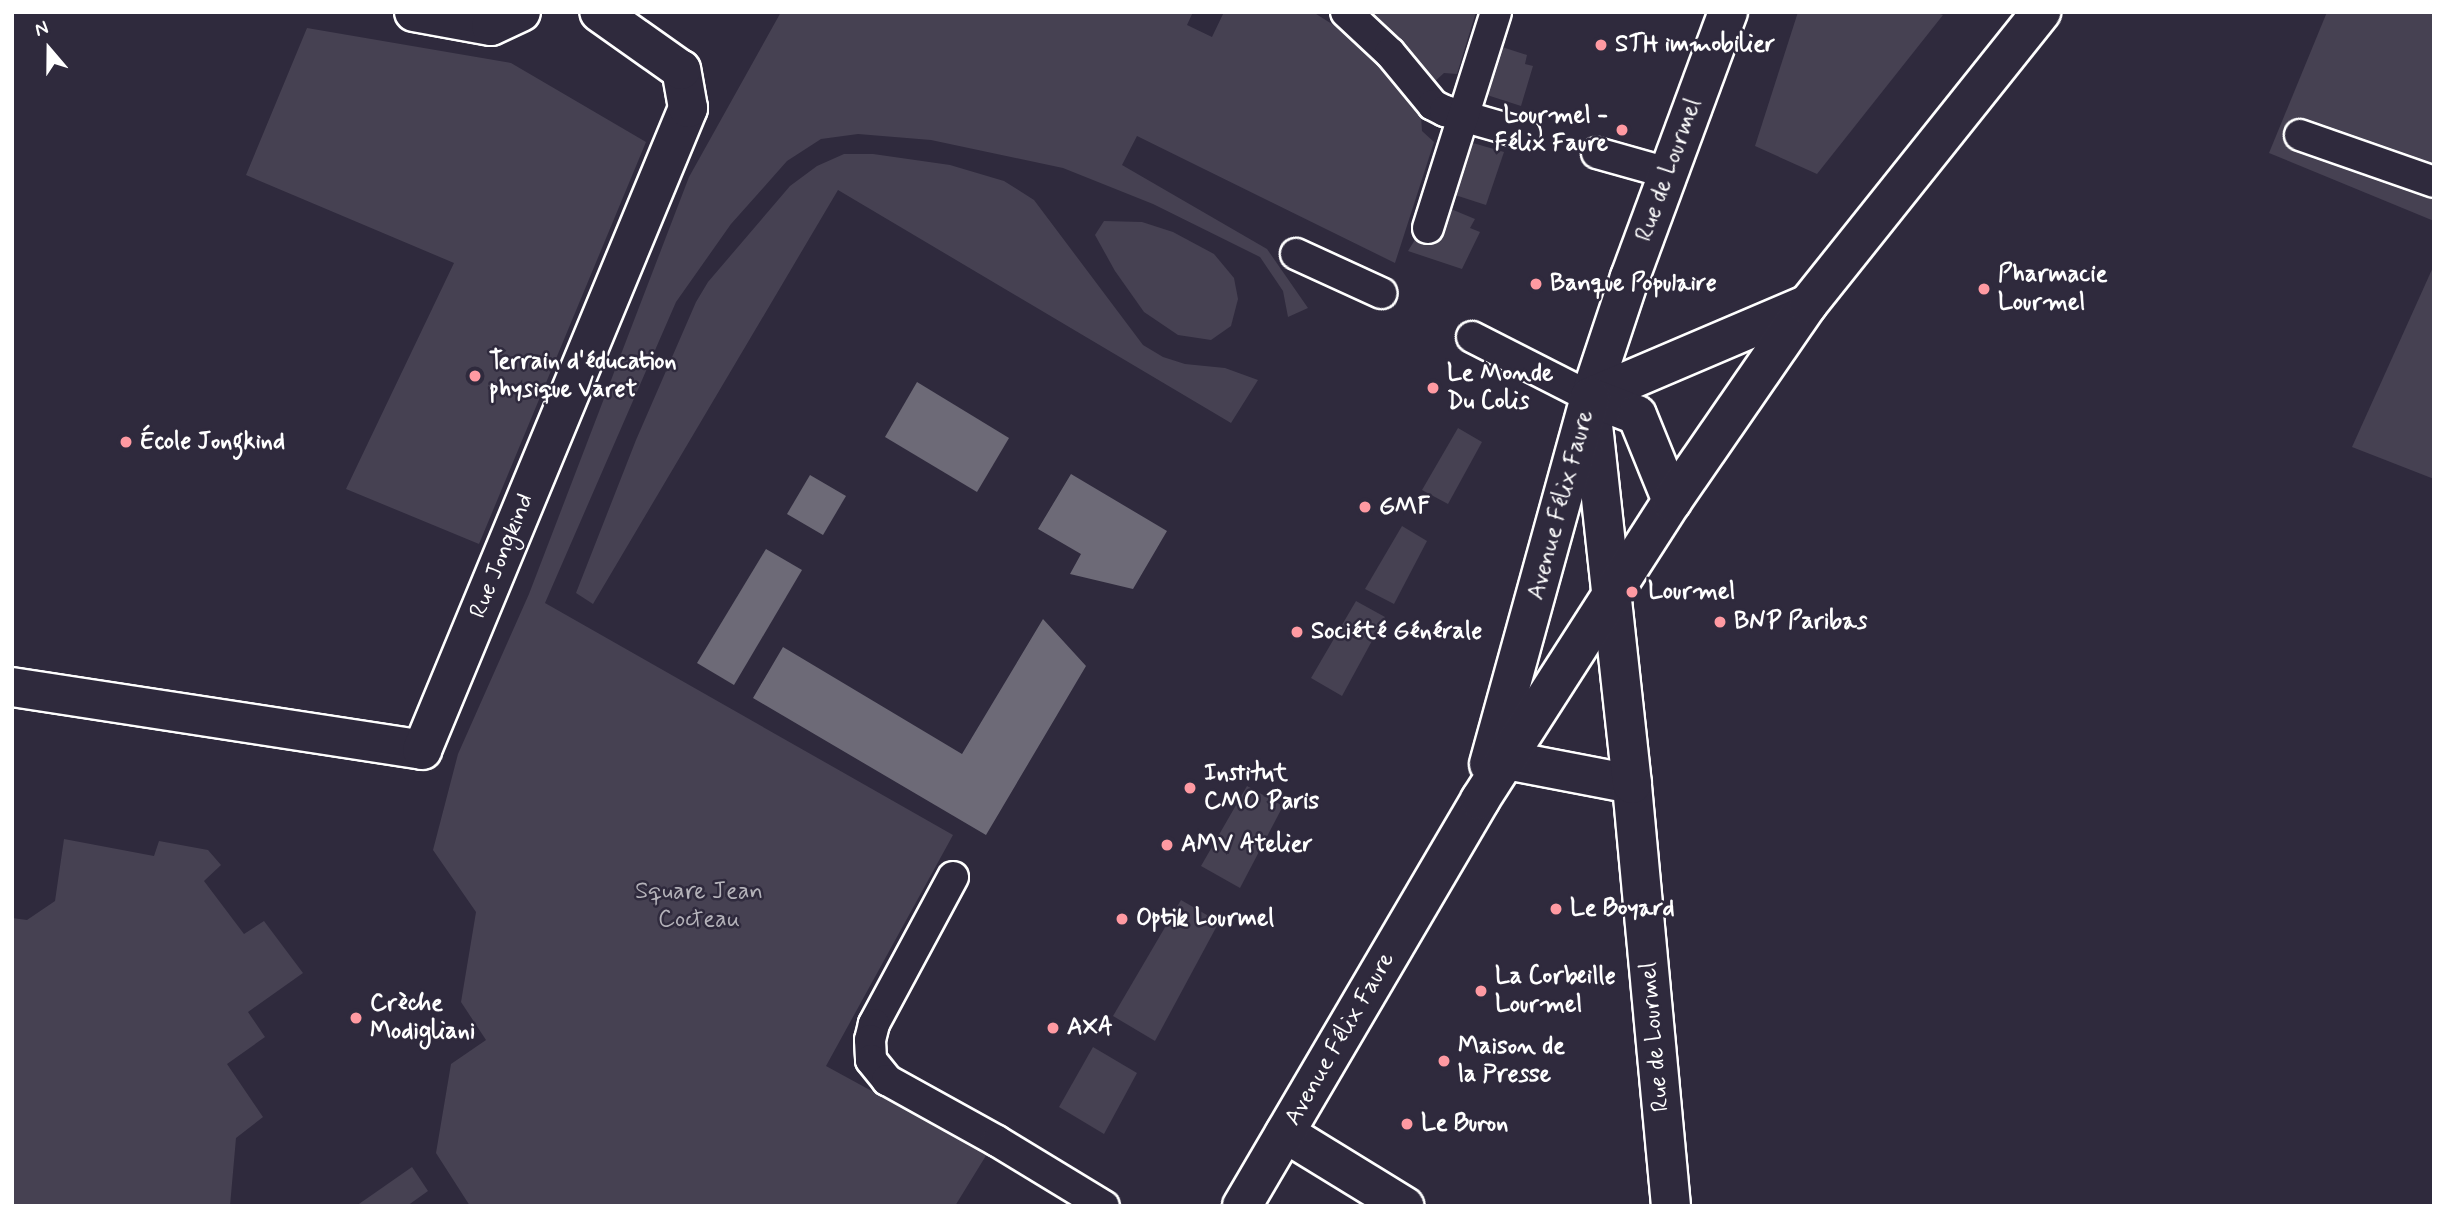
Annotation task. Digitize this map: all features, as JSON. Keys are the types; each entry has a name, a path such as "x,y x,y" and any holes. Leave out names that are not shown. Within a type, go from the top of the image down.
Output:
{"street":[{"path":"414,12 491,26 521,12"},
{"name":"Rue Jongkind","path":"12,687 422,750 688,108 681,70 599,12"},
{"name":"Rue de Lourmel","path":"1671,1206 1632,784 1590,397 1668,173 1728,12"},
{"name":"Avenue Félix Faure","path":"1242,1206 1480,800 1672,500 1808,304 2041,12"},
{"name":"Avenue Félix Faure","path":"1480,800 1590,397 1808,304"},
{"path":"1590,397 1637,415 1672,500"},
{"path":"1506,760 1632,784"},
{"path":"1285,1133 1405,1206"}],"lane":[{"path":"1346,12 1383,46 1433,104 1463,116 1525,134"},
{"path":"1428,229 1496,12"},
{"path":"2300,135 2434,182"},
{"path":"1597,153 1668,173"},
{"path":"1296,254 1381,293"},
{"path":"1472,337 1590,397"},
{"path":"953,877 874,1024 870,1040 871,1060 887,1080 997,1141 1104,1206"}],"green space":[{"name":"Square Jean Cocteau","path":"781,12 1193,12 1187,25 1212,37 1224,12 1313,12 1343,31 1377,62 1421,116 1422,131 1434,142 1395,263 1137,136 1122,165 1267,249 1308,308 1288,317 1283,291 1260,257 1153,204 1063,168 931,140 858,134 821,139 787,161 731,224 676,302 545,603 953,835 826,1066 987,1154 955,1206 470,1206 436,1153 451,1064 486,1040 461,1002 476,912 433,850 458,754 529,594 689,177"},
{"path":"1370,12 1476,12 1457,74 1444,73 1433,83 1400,40"},
{"path":"1798,12 1934,12 1943,15 1817,174 1755,146"},
{"path":"2327,12 2434,12 2434,221 2269,153"},
{"name":"Terrain d'éducation physique Varet","path":"307,28 511,63 646,142 479,544 346,489 454,263 246,175"},
{"path":"1502,47 1527,55 1525,64 1533,66 1521,106 1487,95"},
{"path":"1473,143 1504,152 1486,205 1455,195"},
{"path":"844,154 873,154 950,165 1004,181 1034,200 1143,345 1163,357 1185,364 1225,368 1258,380 1231,423 838,190 593,604 576,593 636,440 696,302 708,282 790,186 817,166"},
{"path":"1451,209 1475,219 1470,228 1480,232 1462,269 1408,251 1419,233 1438,238"},
{"path":"1104,221 1142,222 1173,232 1214,254 1234,278 1238,299 1231,326 1211,340 1178,335 1144,312 1115,271 1095,235"},
{"path":"2434,265 2434,479 2352,447"},
{"path":"1458,428 1482,442 1448,504 1422,490"},
{"path":"1402,526 1427,541 1394,604 1365,589"},
{"path":"1356,601 1385,617 1342,696 1311,678"},
{"path":"1247,786 1283,806 1240,888 1201,866"},
{"path":"64,839 154,856 159,841 208,850 221,865 204,881 244,934 264,921 303,973 248,1012 265,1037 227,1064 263,1117 236,1138 230,1206 12,1206 12,918 27,920 55,901"},
{"path":"1181,900 1219,922 1155,1041 1113,1016"},
{"path":"1093,1047 1137,1073 1104,1134 1059,1107"},
{"path":"412,1167 428,1191 407,1206 356,1206"}],"shaded area":[{"path":"917,382 1009,438 977,492 885,437"},
{"path":"1071,474 1167,531 1133,589 1070,574 1081,554 1038,529"},
{"path":"810,475 846,496 823,535 787,514"},
{"path":"766,549 802,570 734,685 697,663"},
{"path":"1043,619 1086,666 986,835 753,698 783,647 962,754"}],"place":[{"name":"STH immobilier","path":"1601,45"},
{"name":"Lourmel - Félix Faure","path":"1622,130"},
{"name":"Banque Populaire","path":"1536,284"},
{"name":"Pharmacie Lourmel","path":"1984,289"},
{"name":"Terrain d'éducation physique Varet","path":"475,376"},
{"name":"Le Monde Du Colis","path":"1433,388"},
{"name":"École Jongkind","path":"126,442"},
{"name":"GMF","path":"1365,507"},
{"name":"Lourmel","path":"1632,592"},
{"name":"BNP Paribas","path":"1720,622"},
{"name":"Société Générale","path":"1297,632"},
{"name":"Institut CMO Paris","path":"1190,788"},
{"name":"AMV Atelier","path":"1167,845"},
{"name":"Le Boyard","path":"1556,909"},
{"name":"Optik Lourmel","path":"1122,919"},
{"name":"La Corbeille Lourmel","path":"1481,991"},
{"name":"Crèche Modigliani","path":"356,1018"},
{"name":"AXA","path":"1053,1028"},
{"name":"Maison de la Presse","path":"1444,1061"},
{"name":"Le Buron","path":"1407,1124"}]}
